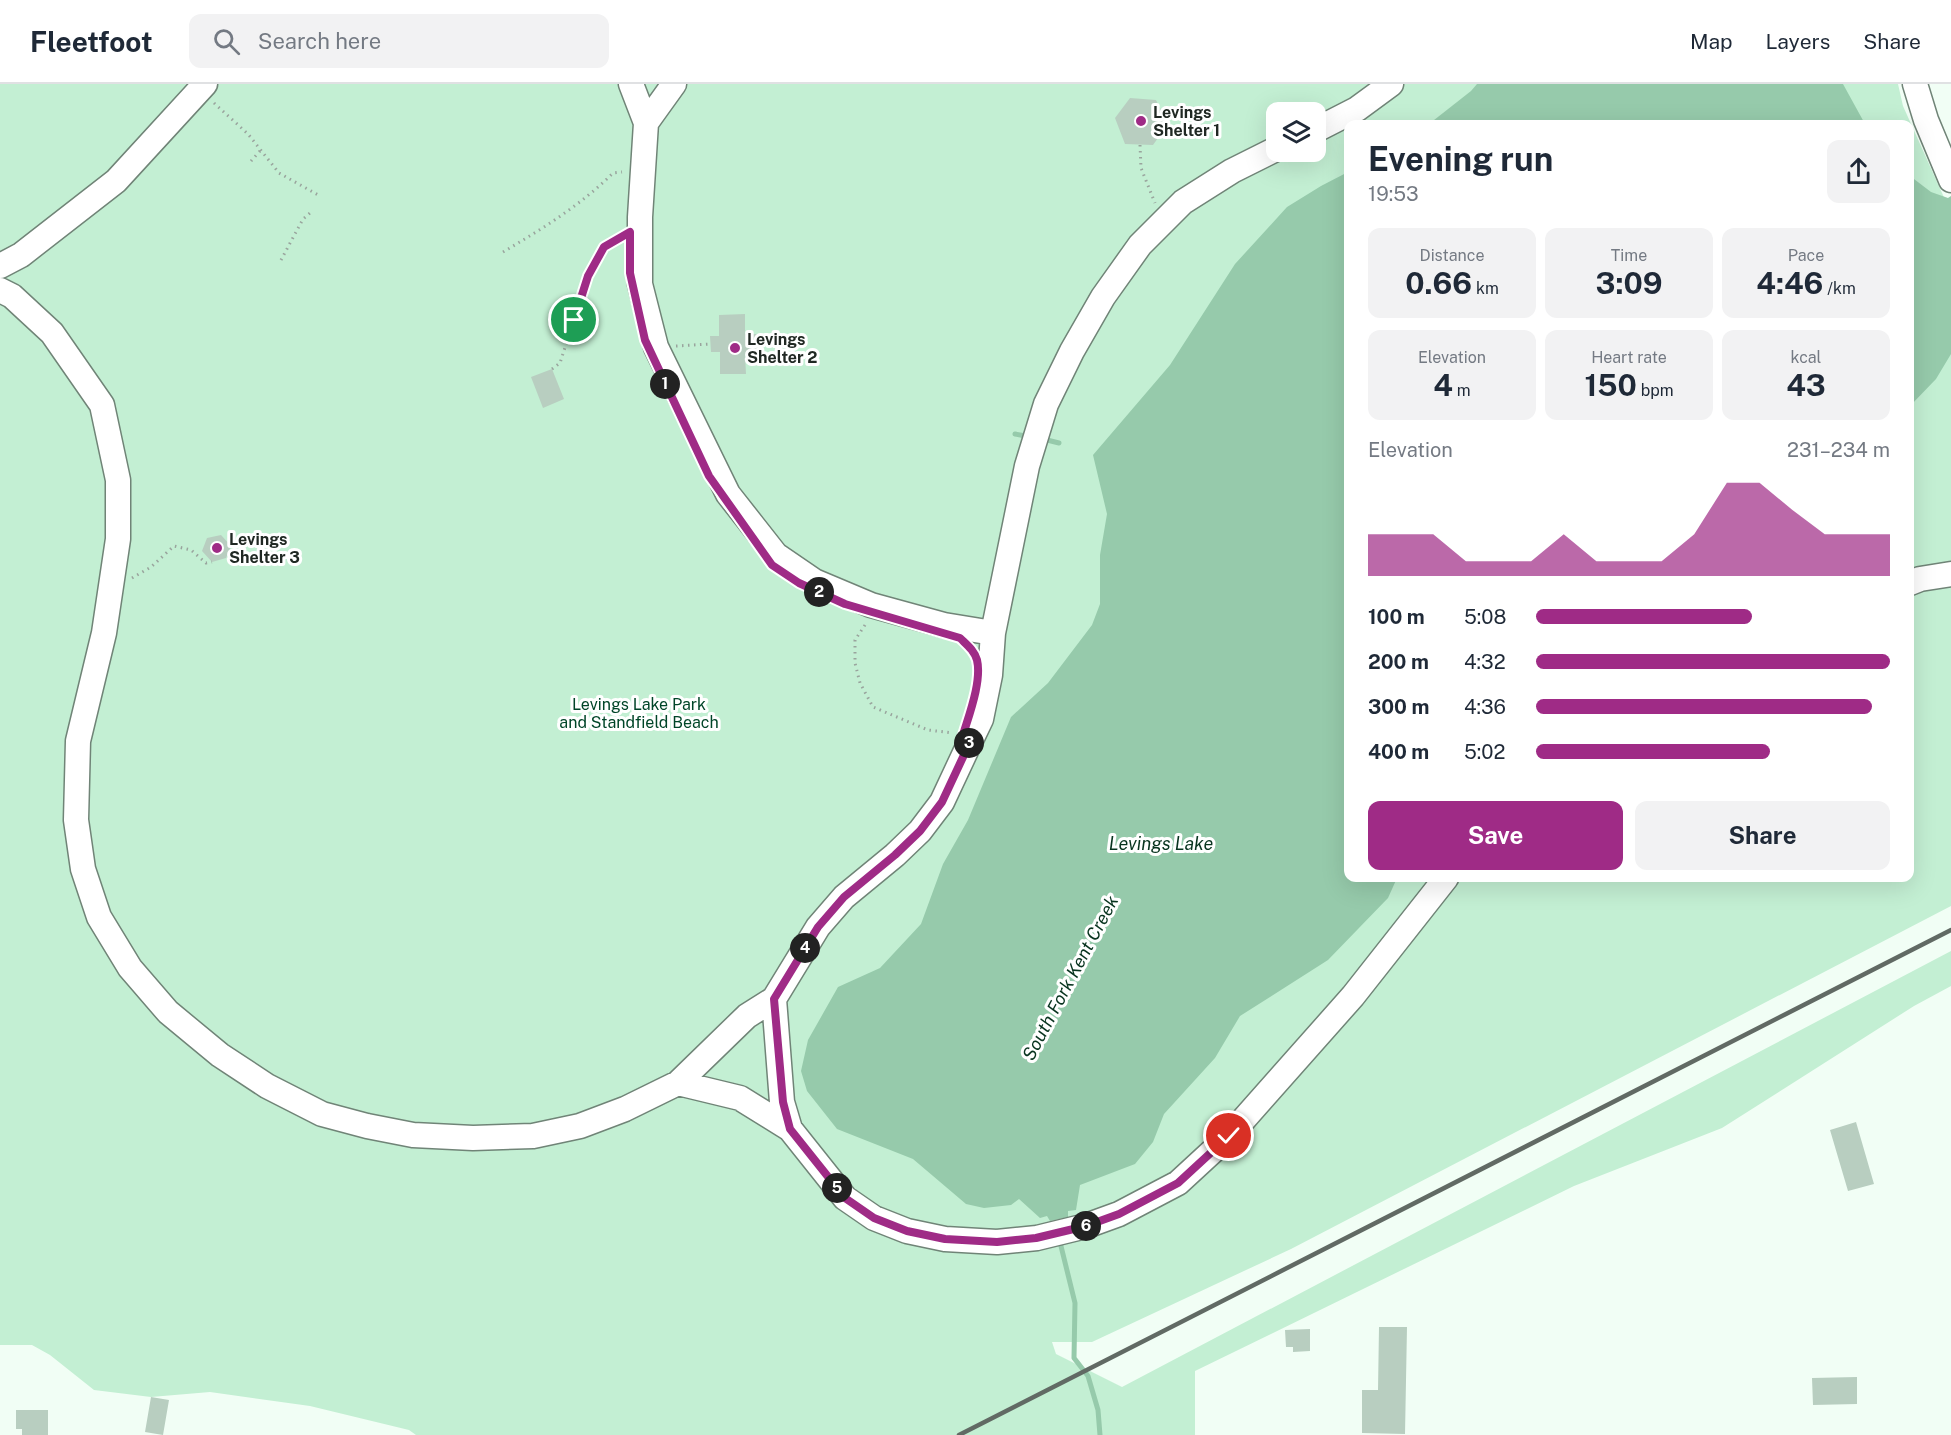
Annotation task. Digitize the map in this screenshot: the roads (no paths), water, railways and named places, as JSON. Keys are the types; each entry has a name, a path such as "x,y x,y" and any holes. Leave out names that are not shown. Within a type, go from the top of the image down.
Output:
{"street":[{"path":"631,84 646,123 640,227 640,284 656,347 728,495 776,555 814,581 871,605 944,625 993,633"},
{"path":"646,123 674,84"},
{"path":"1326,125 1357,109 1391,84"},
{"path":"1915,84 1926,120 1951,180"},
{"path":"202,86 116,181 10,260 10,277 6,293 52,333 102,405 118,480 118,539 104,633 78,741 76,820 83,869 99,917 130,968 168,1012 220,1055 267,1086 322,1114 413,1135 473,1138 533,1136 580,1126 625,1109 678,1083 747,1016 774,999 818,927 844,897 920,831 942,802 981,719 993,633 1027,466 1046,404 1072,351 1103,297 1140,245 1182,202 1232,171 1266,154"},
{"path":"1914,581 1951,574"},
{"path":"678,1083 740,1098 790,1129 845,1198 874,1218 907,1231 945,1239 997,1242 1036,1238 1086,1226 1119,1214 1178,1183 1229,1136 1353,996 1443,882"},
{"path":"774,999 783,1102 790,1129"}],"water":[{"path":"1477,84 1843,84 1863,120 1434,120"},
{"name":"Levings Lake","path":"1344,174 1344,882 1395,882 1388,898 1328,960 1240,1016 1215,1058 1164,1114 1153,1142 1135,1164 1080,1185 1076,1210 1068,1211 1068,1217 1050,1221 1047,1216 1040,1218 1019,1199 1011,1205 984,1208 966,1204 913,1159 837,1129 807,1091 801,1071 808,1040 838,987 880,968 921,924 943,864 968,820 1011,717 1048,683 1092,625 1100,604 1100,555 1107,514 1093,455 1170,365 1235,264 1287,207"},
{"path":"1914,179 1931,192 1948,198 1951,196 1951,354 1936,379 1914,402"}],"waterway":[{"path":"1015,434 1026,436"},
{"path":"1047,440 1059,443"},
{"name":"South Fork Kent Creek","path":"1059,1238 1075,1303 1074,1358 1088,1376 1098,1410 1100,1435"}],"railway":[{"path":"959,1435 1951,930"}],"place":[{"name":"Levings Shelter 1","path":"1141,121"},
{"name":"Levings Shelter 2","path":"735,348"},
{"name":"Levings Shelter 3","path":"217,548"}],"park label":[{"name":"Levings Lake Park and Standfield Beach","path":"639,713"}]}
